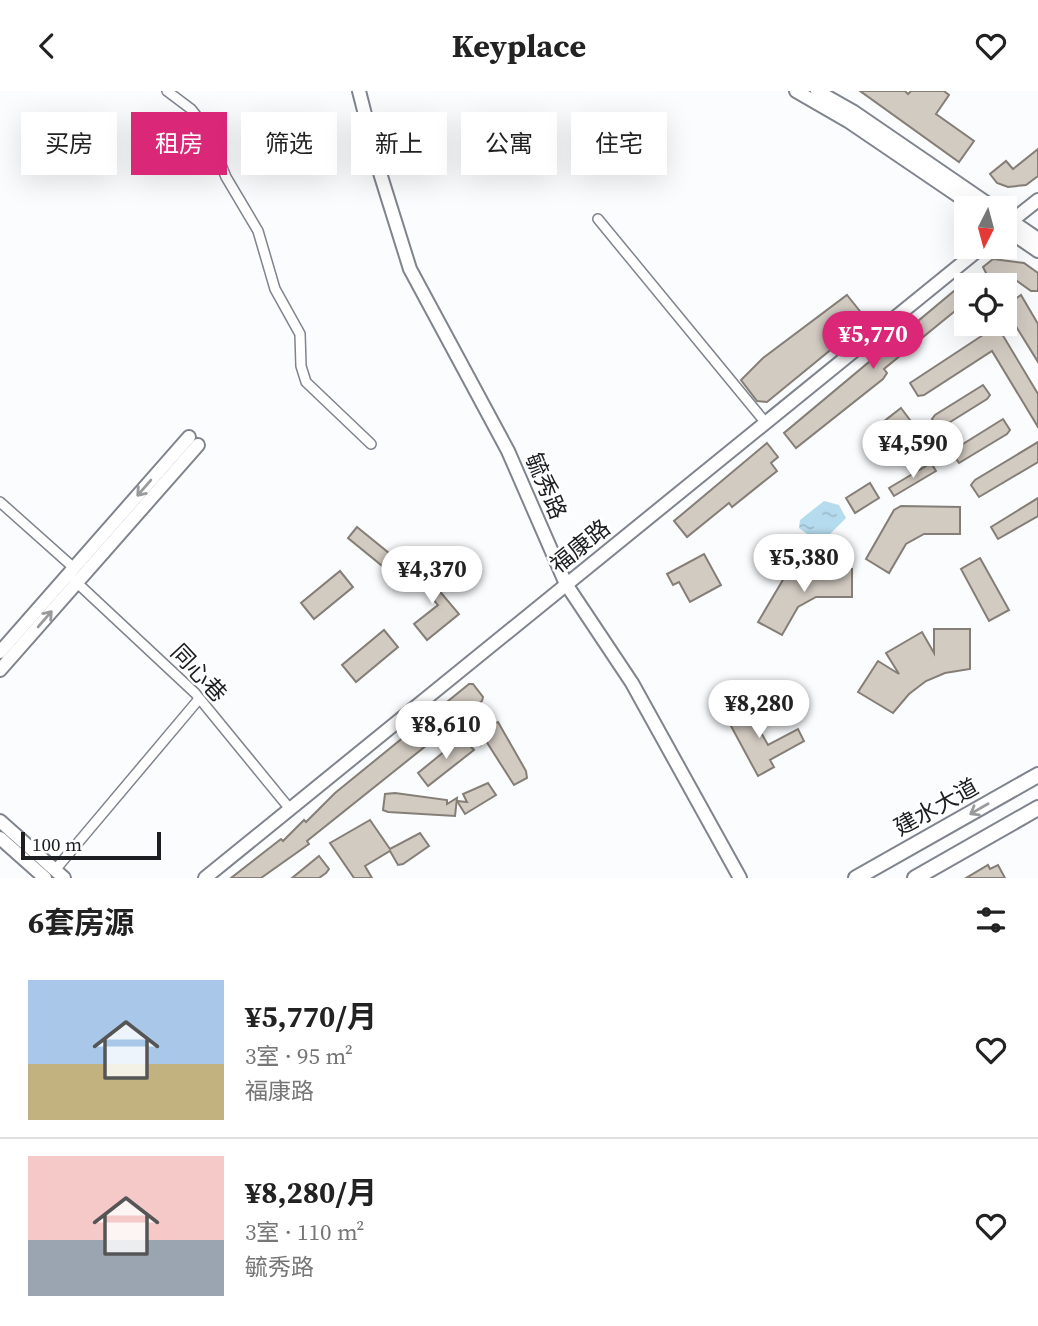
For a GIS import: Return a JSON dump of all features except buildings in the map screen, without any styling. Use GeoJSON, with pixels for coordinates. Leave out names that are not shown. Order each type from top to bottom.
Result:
{"type":"FeatureCollection","features":[{"type":"Feature","properties":{"kind":"main road","name":"建水大道"},"geometry":{"type":"LineString","coordinates":[[856,878],[1038,775]]}},
{"type":"Feature","properties":{"kind":"main road"},"geometry":{"type":"LineString","coordinates":[[915,878],[1038,809]]}},
{"type":"Feature","properties":{"kind":"street"},"geometry":{"type":"LineString","coordinates":[[167,91],[191,109],[206,128],[214,141],[226,177],[258,231],[275,289],[300,334],[300,366],[306,382],[372,444]]}},
{"type":"Feature","properties":{"kind":"street","name":"毓秀路"},"geometry":{"type":"LineString","coordinates":[[359,91],[380,173],[410,269],[508,450],[566,584],[632,683],[740,878]]}},
{"type":"Feature","properties":{"kind":"street"},"geometry":{"type":"LineString","coordinates":[[796,91],[848,121],[958,196]]}},
{"type":"Feature","properties":{"kind":"street"},"geometry":{"type":"LineString","coordinates":[[817,91],[854,112],[976,196]]}},
{"type":"Feature","properties":{"kind":"street"},"geometry":{"type":"LineString","coordinates":[[1017,215],[1038,199]]}},
{"type":"Feature","properties":{"kind":"street"},"geometry":{"type":"LineString","coordinates":[[598,219],[765,422]]}},
{"type":"Feature","properties":{"kind":"street"},"geometry":{"type":"LineString","coordinates":[[1017,228],[1038,239]]}},
{"type":"Feature","properties":{"kind":"street"},"geometry":{"type":"LineString","coordinates":[[1017,233],[1038,251]]}},
{"type":"Feature","properties":{"kind":"street","name":"福康路"},"geometry":{"type":"LineString","coordinates":[[205,878],[967,259]]}},
{"type":"Feature","properties":{"kind":"street"},"geometry":{"type":"LineString","coordinates":[[0,652],[193,441]]}},
{"type":"Feature","properties":{"kind":"street","name":"同心巷"},"geometry":{"type":"LineString","coordinates":[[0,502],[199,699],[290,809]]}},
{"type":"Feature","properties":{"kind":"street"},"geometry":{"type":"LineString","coordinates":[[0,670],[73,575]]}},
{"type":"Feature","properties":{"kind":"street"},"geometry":{"type":"LineString","coordinates":[[55,875],[199,699]]}},
{"type":"Feature","properties":{"kind":"street"},"geometry":{"type":"LineString","coordinates":[[0,821],[55,875]]}},
{"type":"Feature","properties":{"kind":"street"},"geometry":{"type":"LineString","coordinates":[[0,838],[55,875]]}},
{"type":"Feature","properties":{"kind":"water"},"geometry":{"type":"Polygon","coordinates":[[[824,501],[839,505],[846,518],[829,535],[807,534],[799,528],[800,520],[824,501]]]}}]}
